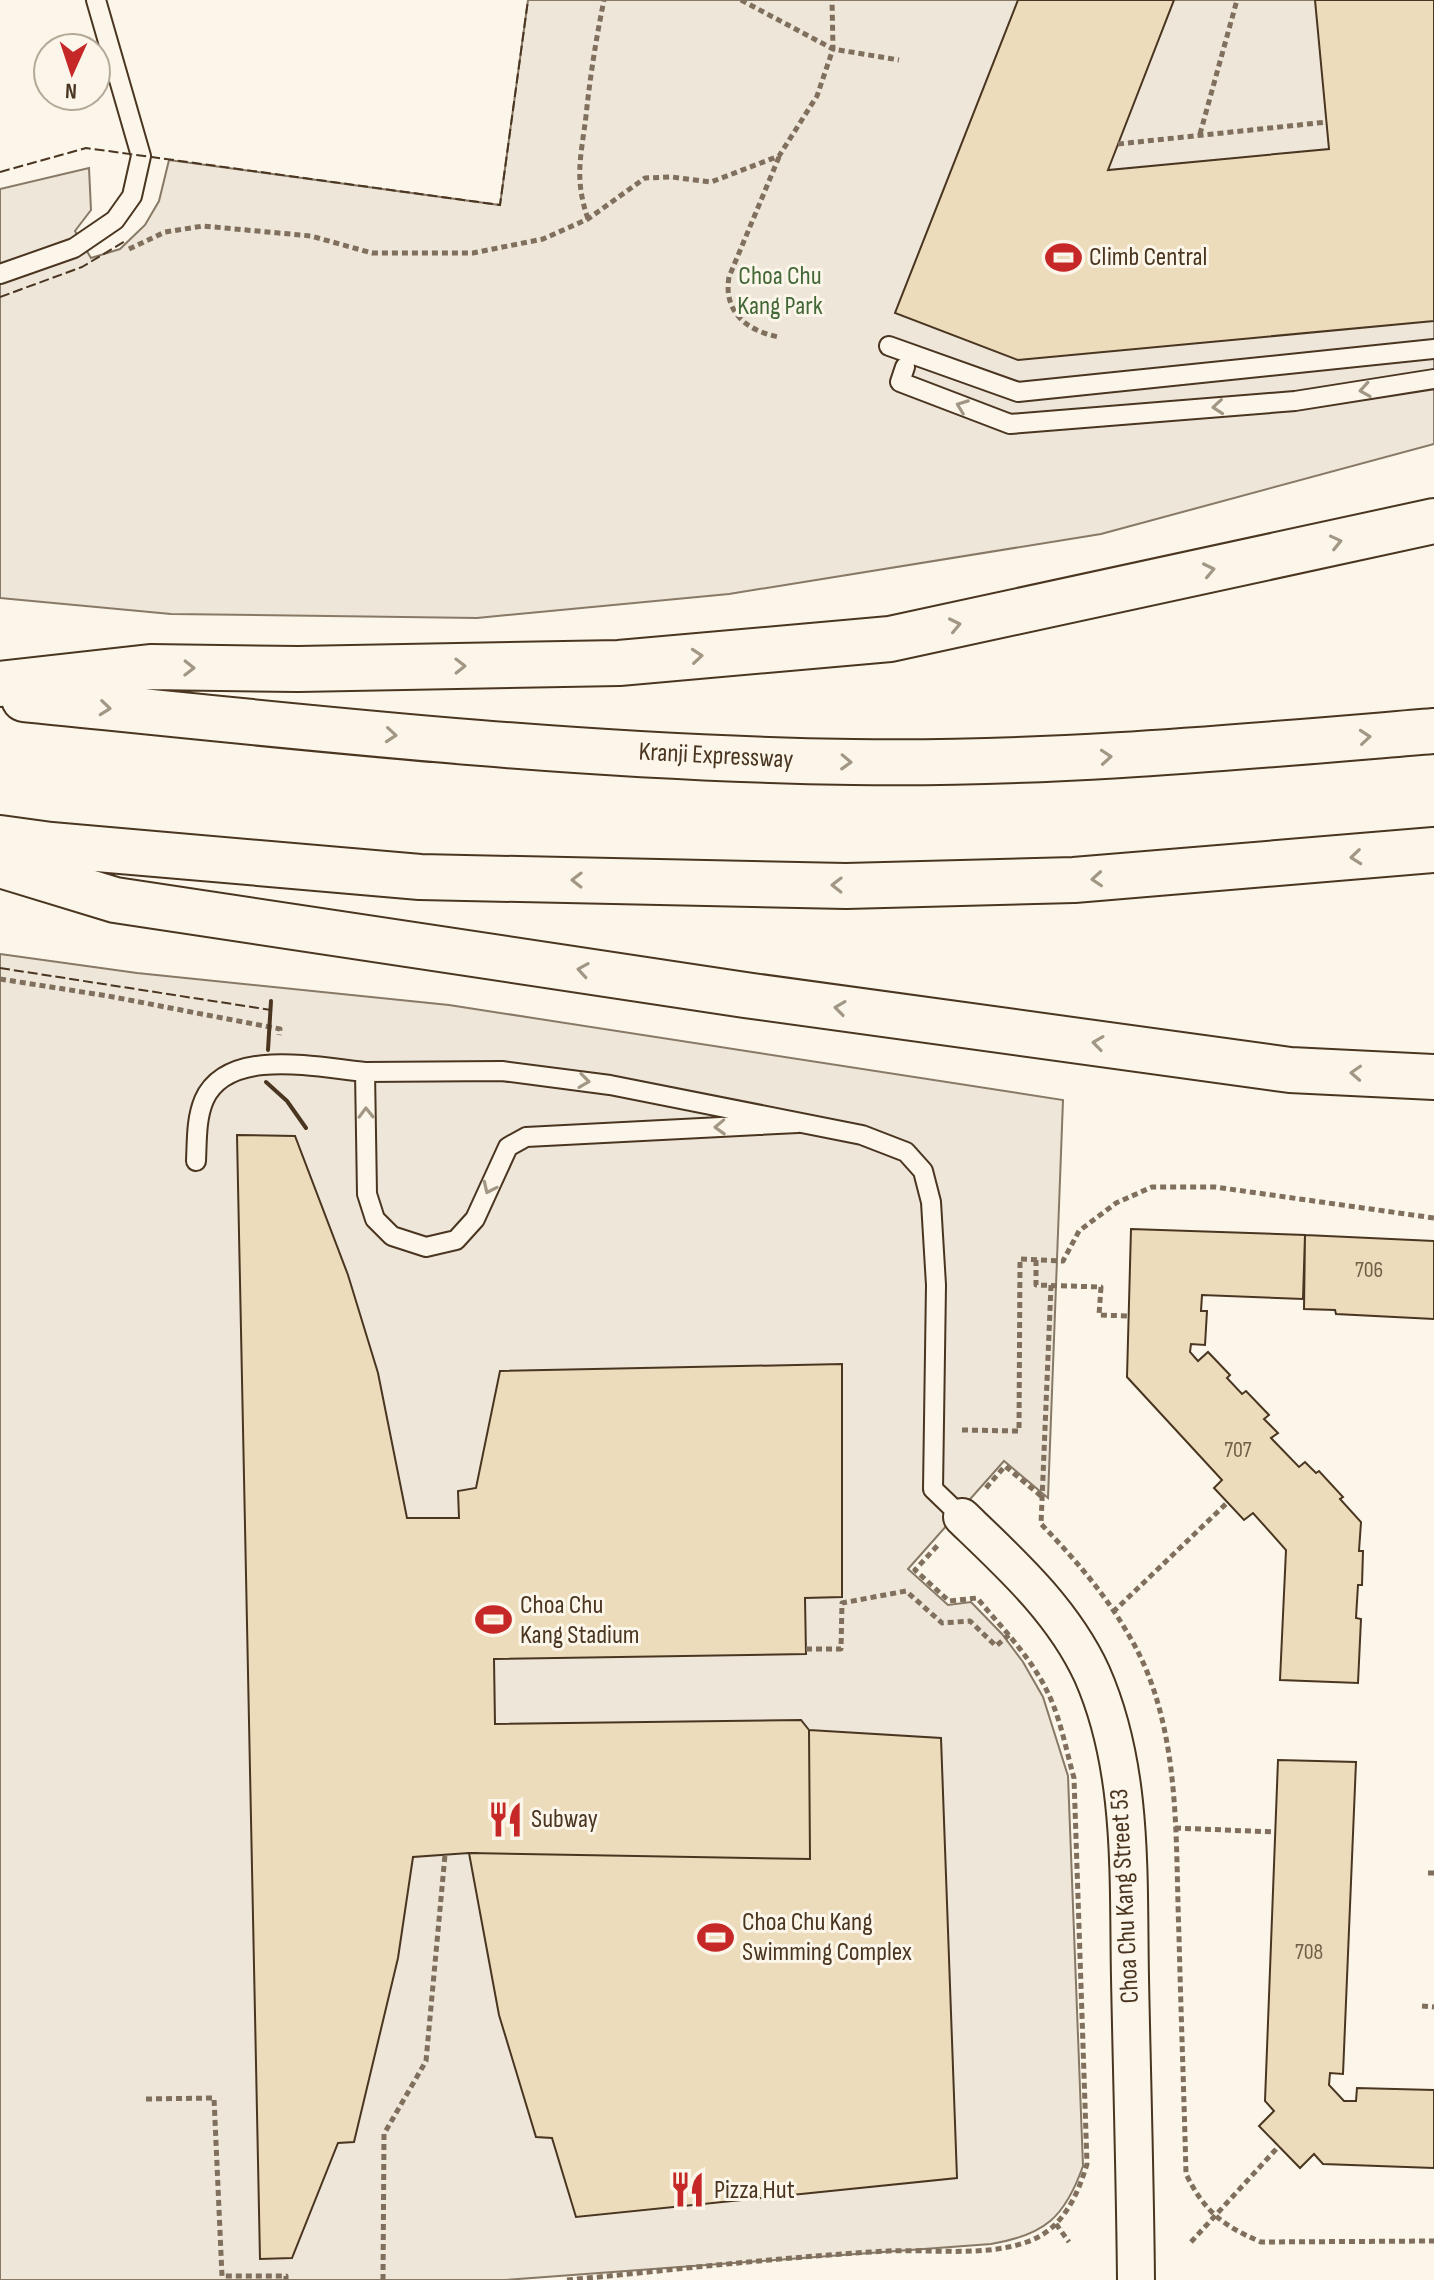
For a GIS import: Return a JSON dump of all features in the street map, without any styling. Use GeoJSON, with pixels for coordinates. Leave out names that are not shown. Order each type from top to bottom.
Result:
{"type":"FeatureCollection","features":[{"type":"Feature","properties":{"kind":"highway"},"geometry":{"type":"LineString","coordinates":[[0,684],[150,667],[298,669],[619,663],[890,639],[1434,521]]}},
{"type":"Feature","properties":{"kind":"highway","name":"Kranji Expressway"},"geometry":{"type":"LineString","coordinates":[[0,697],[534,748],[852,762],[1070,759],[1434,731]]}},
{"type":"Feature","properties":{"kind":"highway"},"geometry":{"type":"LineString","coordinates":[[0,838],[420,877],[846,886],[1074,880],[1434,850]]}},
{"type":"Feature","properties":{"kind":"highway"},"geometry":{"type":"LineString","coordinates":[[0,865],[115,900],[745,995],[1290,1070],[1434,1077]]}},
{"type":"Feature","properties":{"kind":"street","name":"Choa Chu Kang Street 53"},"geometry":{"type":"LineString","coordinates":[[962,1517],[1033,1585],[1066,1630],[1091,1673],[1111,1727],[1129,1851],[1136,2280]]}},
{"type":"Feature","properties":{"kind":"lane"},"geometry":{"type":"LineString","coordinates":[[0,274],[74,248],[115,220],[132,196],[141,156],[96,0]]}},
{"type":"Feature","properties":{"kind":"lane"},"geometry":{"type":"LineString","coordinates":[[889,346],[1018,392],[1434,349]]}},
{"type":"Feature","properties":{"kind":"lane"},"geometry":{"type":"LineString","coordinates":[[905,367],[900,382],[1010,424],[1295,401],[1434,379]]}},
{"type":"Feature","properties":{"kind":"lane"},"geometry":{"type":"LineString","coordinates":[[196,1161],[198,1117],[205,1097],[221,1079],[243,1068],[277,1064],[365,1072],[502,1071],[610,1085],[862,1135],[906,1152],[923,1171],[931,1202],[936,1285],[933,1489],[962,1517]]}},
{"type":"Feature","properties":{"kind":"lane"},"geometry":{"type":"LineString","coordinates":[[365,1072],[367,1194],[375,1219],[392,1236],[426,1247],[456,1240],[475,1219],[508,1147],[526,1137],[798,1123]]}},
{"type":"Feature","properties":{"kind":"path"},"geometry":{"type":"LineString","coordinates":[[588,219],[581,199],[578,167],[593,52],[604,0]]}},
{"type":"Feature","properties":{"kind":"path"},"geometry":{"type":"LineString","coordinates":[[741,0],[833,49],[899,60]]}},
{"type":"Feature","properties":{"kind":"path"},"geometry":{"type":"LineString","coordinates":[[779,337],[760,332],[744,321],[731,306],[727,290],[738,254],[779,156],[817,96],[833,49],[832,0]]}},
{"type":"Feature","properties":{"kind":"path"},"geometry":{"type":"LineString","coordinates":[[1200,135],[1237,0]]}},
{"type":"Feature","properties":{"kind":"path"},"geometry":{"type":"LineString","coordinates":[[1118,144],[1327,122]]}},
{"type":"Feature","properties":{"kind":"path"},"geometry":{"type":"LineString","coordinates":[[120,255],[165,232],[203,226],[311,236],[372,253],[473,253],[543,239],[588,219],[645,178],[672,177],[711,182],[779,156]]}},
{"type":"Feature","properties":{"kind":"path"},"geometry":{"type":"LineString","coordinates":[[0,979],[280,1029],[277,1064]]}},
{"type":"Feature","properties":{"kind":"path"},"geometry":{"type":"LineString","coordinates":[[932,1429],[1019,1431],[1020,1259],[1063,1261],[1079,1231],[1116,1203],[1152,1187],[1215,1187],[1434,1218]]}},
{"type":"Feature","properties":{"kind":"path"},"geometry":{"type":"LineString","coordinates":[[1036,1260],[1036,1285],[1101,1287],[1099,1315],[1128,1316]]}},
{"type":"Feature","properties":{"kind":"path"},"geometry":{"type":"LineString","coordinates":[[1051,1285],[1041,1524],[1067,1551],[1132,1640],[1152,1688],[1169,1758],[1175,1828],[1186,2174],[1198,2198],[1214,2216],[1234,2231],[1261,2242],[1434,2241]]}},
{"type":"Feature","properties":{"kind":"path"},"geometry":{"type":"LineString","coordinates":[[1113,1612],[1228,1502]]}},
{"type":"Feature","properties":{"kind":"path"},"geometry":{"type":"LineString","coordinates":[[567,2280],[887,2251],[997,2249],[1029,2242],[1056,2224],[1079,2192],[1087,2164],[1074,1778],[1048,1694],[1009,1635],[996,1646],[970,1621],[942,1623],[906,1591],[842,1603],[841,1649],[806,1649]]}},
{"type":"Feature","properties":{"kind":"path"},"geometry":{"type":"LineString","coordinates":[[1175,1828],[1275,1832]]}},
{"type":"Feature","properties":{"kind":"path"},"geometry":{"type":"LineString","coordinates":[[383,2280],[384,2134],[426,2061],[445,1855]]}},
{"type":"Feature","properties":{"kind":"path"},"geometry":{"type":"LineString","coordinates":[[1422,2006],[1434,2007]]}},
{"type":"Feature","properties":{"kind":"path"},"geometry":{"type":"LineString","coordinates":[[146,2099],[214,2098],[222,2276],[286,2276],[286,2280]]}},
{"type":"Feature","properties":{"kind":"path"},"geometry":{"type":"LineString","coordinates":[[1191,2242],[1279,2146]]}},
{"type":"Feature","properties":{"kind":"path"},"geometry":{"type":"LineString","coordinates":[[1056,2224],[1069,2242]]}},
{"type":"Feature","properties":{"kind":"green space","name":"Choa Chu Kang Park"},"geometry":{"type":"Polygon","coordinates":[[[528,0],[1434,0],[1434,444],[1101,534],[729,594],[477,618],[171,614],[0,598],[0,189],[89,168],[91,210],[75,231],[91,258],[120,249],[145,225],[159,201],[169,160],[500,205],[528,0]]]}},
{"type":"Feature","properties":{"kind":"green space","name":"Choa Chu Kang Stadium"},"geometry":{"type":"Polygon","coordinates":[[[0,954],[137,973],[449,1005],[1063,1100],[1048,1498],[1004,1461],[908,1569],[948,1605],[971,1602],[1002,1634],[1043,1697],[1068,1776],[1083,2166],[1069,2198],[1050,2221],[1026,2235],[991,2244],[505,2280],[0,2280],[0,954]]]}},
{"type":"Feature","properties":{"kind":"building"},"geometry":{"type":"Polygon","coordinates":[[[1018,0],[1174,0],[1108,170],[1329,149],[1315,0],[1434,0],[1434,321],[1018,360],[895,313],[1018,0]]]}},
{"type":"Feature","properties":{"kind":"building"},"geometry":{"type":"Polygon","coordinates":[[[237,1135],[295,1136],[348,1275],[378,1373],[407,1518],[459,1518],[458,1491],[476,1488],[500,1371],[842,1364],[842,1597],[805,1598],[806,1654],[494,1659],[495,1724],[801,1720],[809,1730],[810,1859],[469,1853],[413,1857],[398,1958],[354,2142],[338,2143],[292,2258],[260,2259],[237,1135]]]}},
{"type":"Feature","properties":{"kind":"building"},"geometry":{"type":"Polygon","coordinates":[[[1131,1229],[1305,1235],[1303,1299],[1202,1295],[1201,1311],[1207,1311],[1205,1345],[1191,1344],[1190,1352],[1198,1361],[1208,1352],[1230,1375],[1227,1378],[1242,1394],[1246,1391],[1269,1415],[1264,1419],[1278,1433],[1271,1438],[1299,1467],[1305,1462],[1316,1473],[1319,1471],[1361,1522],[1359,1551],[1363,1551],[1362,1585],[1358,1585],[1356,1618],[1361,1619],[1358,1683],[1280,1680],[1286,1550],[1253,1513],[1244,1520],[1214,1488],[1222,1480],[1127,1377],[1131,1229]]]}},
{"type":"Feature","properties":{"kind":"building"},"geometry":{"type":"Polygon","coordinates":[[[1305,1235],[1434,1241],[1434,1319],[1336,1314],[1335,1310],[1304,1309],[1305,1235]]]}},
{"type":"Feature","properties":{"kind":"building","name":"Choa Chu Kang Swimming Complex"},"geometry":{"type":"Polygon","coordinates":[[[809,1730],[941,1738],[957,2178],[576,2217],[552,2138],[536,2137],[499,2015],[469,1853],[810,1859],[809,1730]]]}},
{"type":"Feature","properties":{"kind":"building"},"geometry":{"type":"Polygon","coordinates":[[[1278,1760],[1356,1762],[1343,2074],[1330,2073],[1329,2085],[1344,2101],[1356,2101],[1357,2088],[1434,2090],[1434,2168],[1323,2164],[1314,2154],[1300,2168],[1259,2126],[1274,2111],[1265,2101],[1278,1760]]]}},
{"type":"Feature","properties":{"kind":"fence"},"geometry":{"type":"LineString","coordinates":[[0,172],[86,148],[500,205],[528,0]]}},
{"type":"Feature","properties":{"kind":"fence"},"geometry":{"type":"LineString","coordinates":[[0,297],[82,267],[127,240]]}},
{"type":"Feature","properties":{"kind":"fence"},"geometry":{"type":"LineString","coordinates":[[0,968],[271,1010]]}},
{"type":"Feature","properties":{"kind":"wall"},"geometry":{"type":"LineString","coordinates":[[268,1050],[271,1001]]}},
{"type":"Feature","properties":{"kind":"wall"},"geometry":{"type":"LineString","coordinates":[[266,1082],[287,1101],[306,1128]]}},
{"type":"Feature","properties":{"kind":"place","name":"Climb Central"},"geometry":{"type":"Point","coordinates":[1063,257]}},
{"type":"Feature","properties":{"kind":"place","name":"Choa Chu Kang Stadium"},"geometry":{"type":"Point","coordinates":[494,1620]}},
{"type":"Feature","properties":{"kind":"place","name":"Subway"},"geometry":{"type":"Point","coordinates":[505,1819]}},
{"type":"Feature","properties":{"kind":"place","name":"Choa Chu Kang Swimming Complex"},"geometry":{"type":"Point","coordinates":[716,1937]}},
{"type":"Feature","properties":{"kind":"place","name":"Pizza Hut"},"geometry":{"type":"Point","coordinates":[688,2190]}}]}
